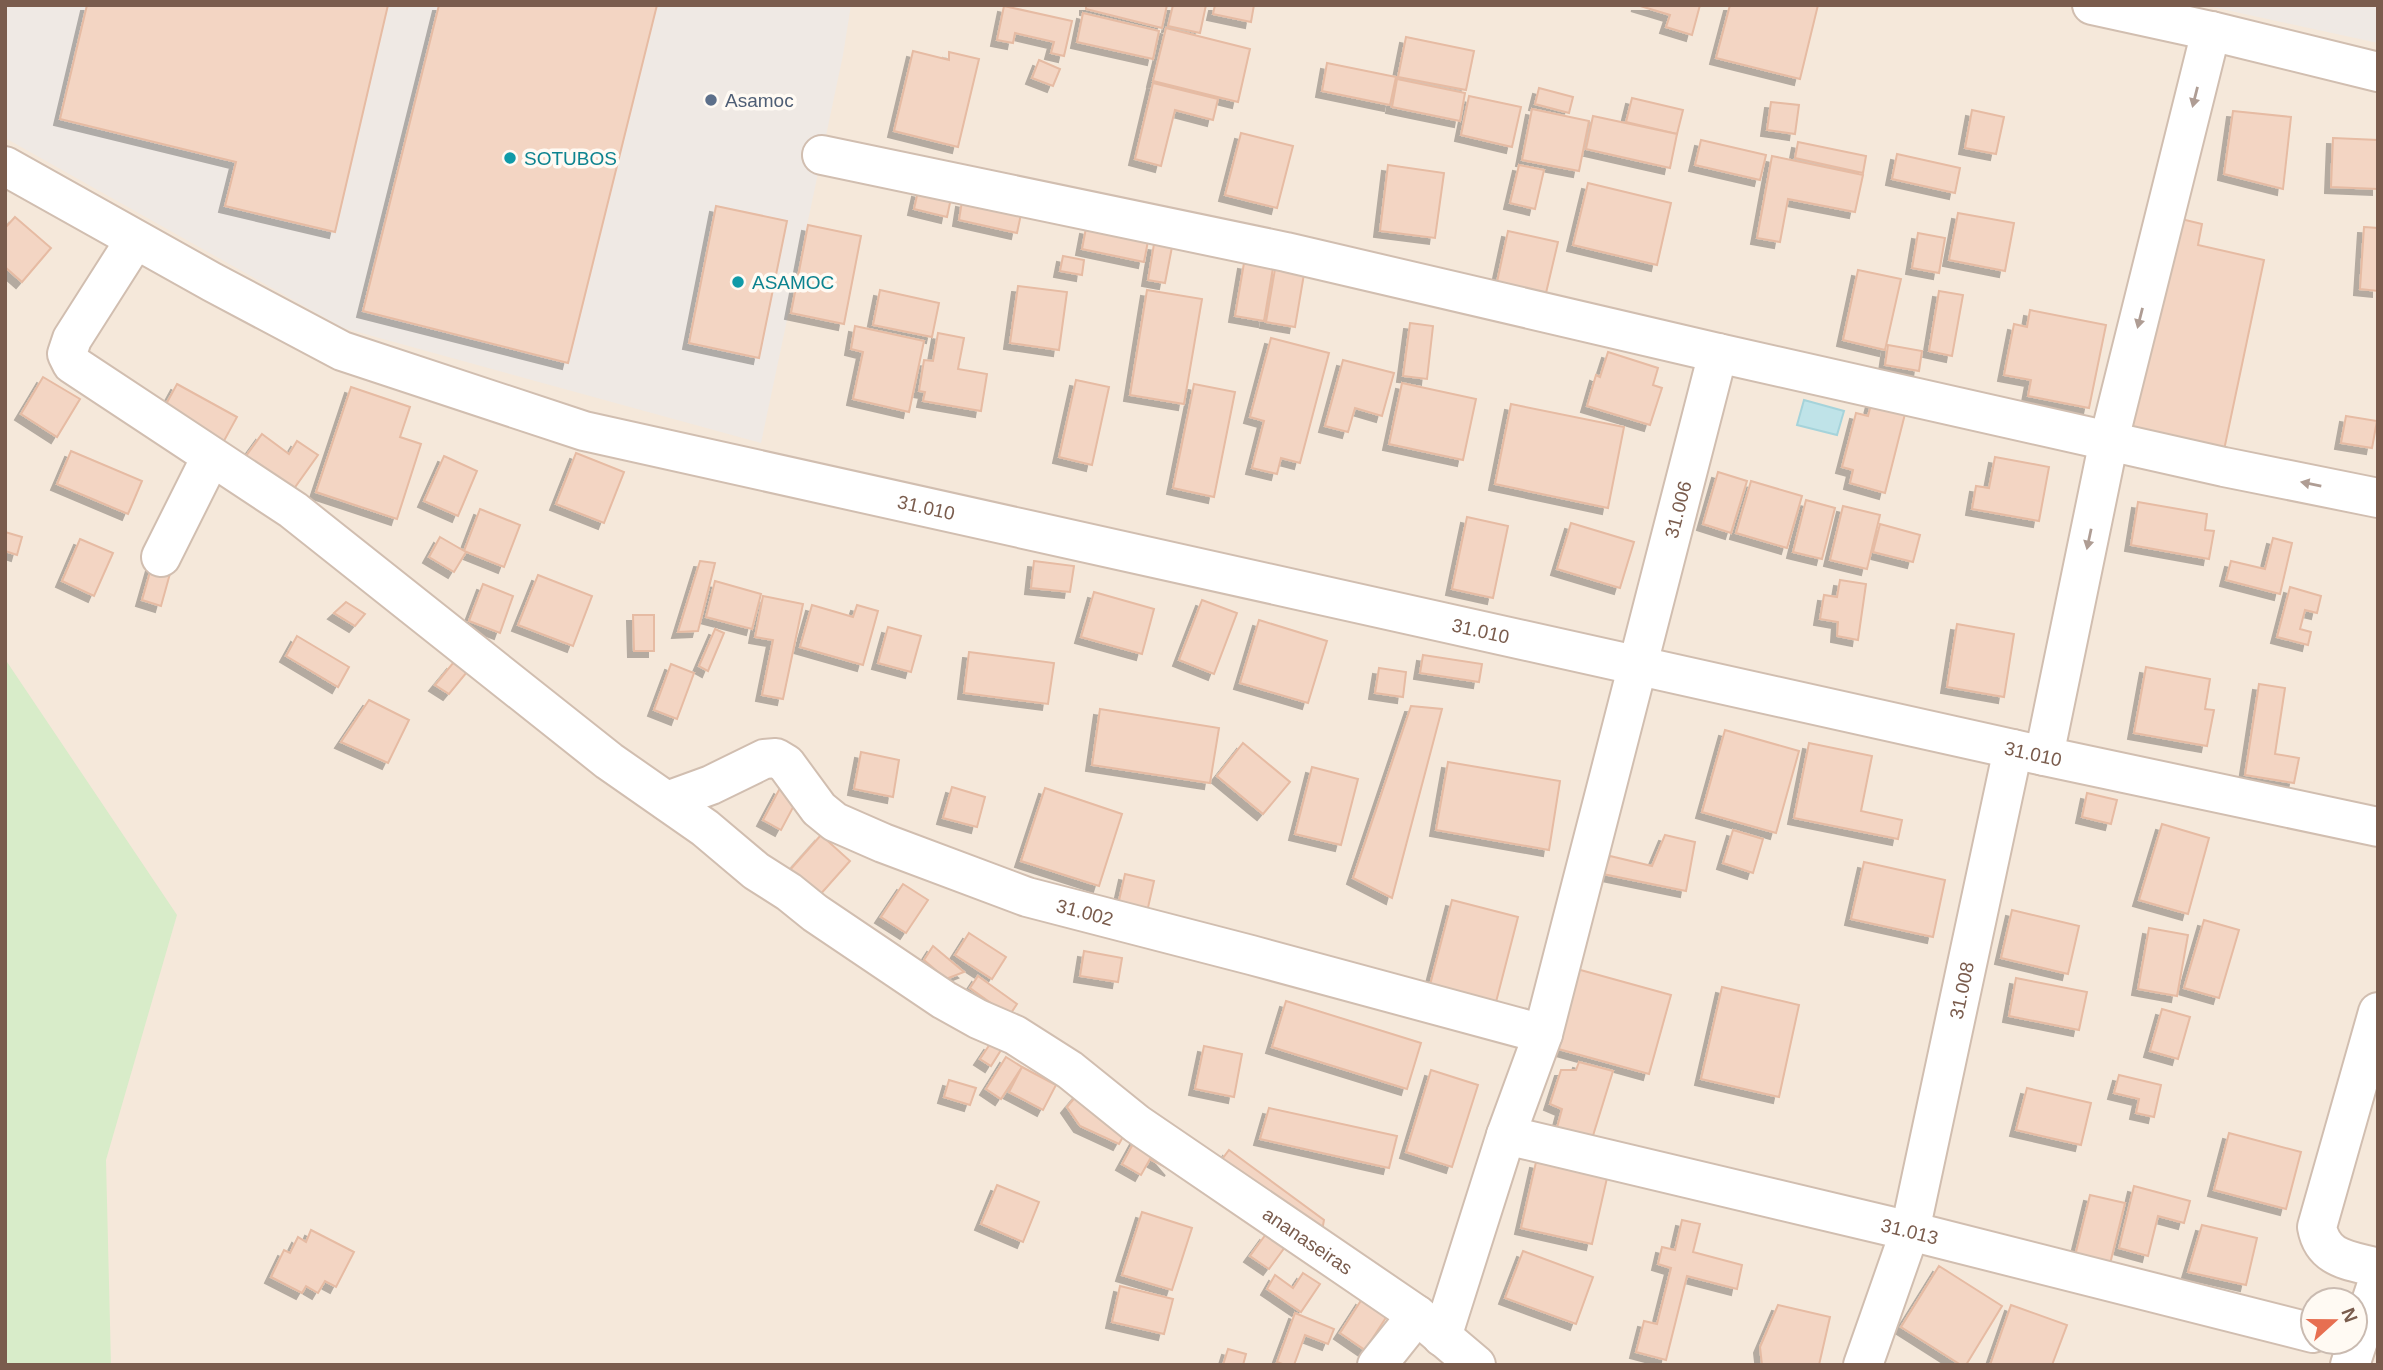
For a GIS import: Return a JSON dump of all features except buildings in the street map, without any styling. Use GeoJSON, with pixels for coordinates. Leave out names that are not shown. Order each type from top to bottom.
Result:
{"type":"FeatureCollection","features":[{"type":"Feature","properties":{"kind":"street"},"geometry":{"type":"LineString","coordinates":[[2092,5],[2211,30],[2378,72]]}},
{"type":"Feature","properties":{"kind":"street","name":"31.008"},"geometry":{"type":"LineString","coordinates":[[1863,1365],[1910,1231],[2211,30]]}},
{"type":"Feature","properties":{"kind":"street"},"geometry":{"type":"LineString","coordinates":[[822,155],[1286,251],[1718,353],[2224,467],[2378,498]]}},
{"type":"Feature","properties":{"kind":"street","name":"31.010"},"geometry":{"type":"LineString","coordinates":[[5,166],[135,240],[342,351],[584,431],[2029,753],[2378,827]]}},
{"type":"Feature","properties":{"kind":"street","name":"ananaseiras"},"geometry":{"type":"LineString","coordinates":[[135,240],[72,339],[67,354],[72,364],[293,510],[610,761],[705,828],[756,871],[944,1000],[1015,1035],[1070,1070],[1137,1124],[1430,1326],[1476,1365]]}},
{"type":"Feature","properties":{"kind":"street","name":"31.006"},"geometry":{"type":"LineString","coordinates":[[1430,1326],[1544,1034],[1718,353]]}},
{"type":"Feature","properties":{"kind":"street"},"geometry":{"type":"LineString","coordinates":[[161,557],[211,457]]}},
{"type":"Feature","properties":{"kind":"street","name":"31.002"},"geometry":{"type":"LineString","coordinates":[[667,801],[711,785],[764,759],[776,758],[786,764],[819,809],[835,822],[883,844],[1027,897],[1544,1034]]}},
{"type":"Feature","properties":{"kind":"street"},"geometry":{"type":"LineString","coordinates":[[2378,1013],[2318,1227],[2320,1242],[2332,1254],[2378,1268]]}},
{"type":"Feature","properties":{"kind":"street","name":"31.013"},"geometry":{"type":"LineString","coordinates":[[1506,1135],[1910,1231],[2299,1329]]}},
{"type":"Feature","properties":{"kind":"street"},"geometry":{"type":"LineString","coordinates":[[2369,1303],[2378,1280]]}},
{"type":"Feature","properties":{"kind":"street"},"geometry":{"type":"LineString","coordinates":[[1377,1365],[1430,1326]]}},
{"type":"Feature","properties":{"kind":"shaded area"},"geometry":{"type":"Polygon","coordinates":[[[5,5],[2378,5],[2378,1365],[5,1365],[5,5]]]}},
{"type":"Feature","properties":{"kind":"shaded area"},"geometry":{"type":"Polygon","coordinates":[[[5,5],[851,5],[843,55],[761,443],[343,328],[5,138],[5,5]]]}},
{"type":"Feature","properties":{"kind":"shaded area"},"geometry":{"type":"Polygon","coordinates":[[[2203,5],[2378,5],[2378,43],[2203,5]]]}},
{"type":"Feature","properties":{"kind":"green space"},"geometry":{"type":"Polygon","coordinates":[[[5,659],[177,915],[106,1160],[111,1365],[5,1365],[5,659]]]}},
{"type":"Feature","properties":{"kind":"water"},"geometry":{"type":"Polygon","coordinates":[[[1804,400],[1844,411],[1837,435],[1797,425],[1804,400]]]}},
{"type":"Feature","properties":{"kind":"place","name":"Asamoc"},"geometry":{"type":"Point","coordinates":[711,100]}},
{"type":"Feature","properties":{"kind":"place","name":"SOTUBOS"},"geometry":{"type":"Point","coordinates":[510,158]}},
{"type":"Feature","properties":{"kind":"place","name":"ASAMOC"},"geometry":{"type":"Point","coordinates":[738,282]}}]}
